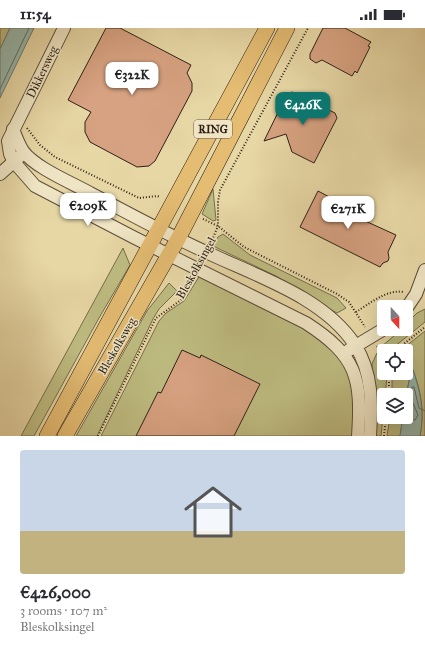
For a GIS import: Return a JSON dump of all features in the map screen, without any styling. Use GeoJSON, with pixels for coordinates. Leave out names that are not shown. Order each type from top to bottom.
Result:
{"type":"FeatureCollection","features":[{"type":"Feature","properties":{"kind":"main road","name":"RING"},"geometry":{"type":"LineString","coordinates":[[47,436],[151,246],[267,28]]}},
{"type":"Feature","properties":{"kind":"main road","name":"RING"},"geometry":{"type":"LineString","coordinates":[[169,255],[287,28]]}},
{"type":"Feature","properties":{"kind":"main road","name":"Bleskolksweg"},"geometry":{"type":"LineString","coordinates":[[65,436],[169,255]]}},
{"type":"Feature","properties":{"kind":"street","name":"Dikkersweg"},"geometry":{"type":"LineString","coordinates":[[64,28],[13,129],[8,146],[14,162],[36,186],[198,270],[306,323],[327,336],[343,353],[355,374],[360,404],[358,436]]}},
{"type":"Feature","properties":{"kind":"street"},"geometry":{"type":"LineString","coordinates":[[13,129],[24,152],[44,168],[159,230],[294,294],[321,309],[341,325],[356,346],[365,364],[370,383],[370,436]]}},
{"type":"Feature","properties":{"kind":"street"},"geometry":{"type":"LineString","coordinates":[[0,174],[24,152]]}},
{"type":"Feature","properties":{"kind":"street"},"geometry":{"type":"LineString","coordinates":[[420,296],[425,270]]}},
{"type":"Feature","properties":{"kind":"street"},"geometry":{"type":"LineString","coordinates":[[343,353],[377,334]]}},
{"type":"Feature","properties":{"kind":"path","name":"Bleskolksingel"},"geometry":{"type":"LineString","coordinates":[[206,253],[218,226],[218,202],[220,190],[308,28]]}},
{"type":"Feature","properties":{"kind":"path"},"geometry":{"type":"LineString","coordinates":[[20,116],[32,135],[55,157],[139,198],[157,196],[173,204]]}},
{"type":"Feature","properties":{"kind":"path"},"geometry":{"type":"LineString","coordinates":[[191,213],[218,226],[244,247],[338,294],[349,302],[377,345]]}},
{"type":"Feature","properties":{"kind":"path","name":"Bleskolksingel"},"geometry":{"type":"LineString","coordinates":[[98,436],[156,318],[181,300],[198,270]]}},
{"type":"Feature","properties":{"kind":"path"},"geometry":{"type":"LineString","coordinates":[[356,312],[384,295],[399,291],[420,296]]}},
{"type":"Feature","properties":{"kind":"path"},"geometry":{"type":"LineString","coordinates":[[404,344],[425,327]]}},
{"type":"Feature","properties":{"kind":"path"},"geometry":{"type":"LineString","coordinates":[[384,436],[385,424]]}},
{"type":"Feature","properties":{"kind":"shaded area"},"geometry":{"type":"Polygon","coordinates":[[[0,28],[10,28],[0,49],[0,28]]]}},
{"type":"Feature","properties":{"kind":"shaded area"},"geometry":{"type":"Polygon","coordinates":[[[213,189],[216,220],[213,221],[202,214],[213,189]]]}},
{"type":"Feature","properties":{"kind":"shaded area"},"geometry":{"type":"Polygon","coordinates":[[[223,234],[250,255],[337,298],[346,308],[337,313],[276,276],[213,246],[218,237],[223,234]]]}},
{"type":"Feature","properties":{"kind":"shaded area"},"geometry":{"type":"Polygon","coordinates":[[[123,248],[130,265],[34,436],[21,436],[123,248]]]}},
{"type":"Feature","properties":{"kind":"shaded area"},"geometry":{"type":"Polygon","coordinates":[[[200,275],[319,335],[343,362],[353,383],[354,436],[101,436],[159,321],[166,313],[184,301],[200,275]]]}},
{"type":"Feature","properties":{"kind":"shaded area"},"geometry":{"type":"Polygon","coordinates":[[[169,283],[177,291],[159,309],[153,319],[97,436],[76,436],[147,311],[169,283]]]}},
{"type":"Feature","properties":{"kind":"shaded area"},"geometry":{"type":"Polygon","coordinates":[[[425,309],[425,322],[413,332],[413,317],[425,309]]]}},
{"type":"Feature","properties":{"kind":"shaded area"},"geometry":{"type":"Polygon","coordinates":[[[425,331],[425,436],[420,436],[422,418],[421,401],[418,384],[413,370],[413,344],[409,344],[425,331]]]}},
{"type":"Feature","properties":{"kind":"shaded area"},"geometry":{"type":"Polygon","coordinates":[[[394,336],[408,336],[398,344],[384,344],[394,336]]]}},
{"type":"Feature","properties":{"kind":"shaded area"},"geometry":{"type":"Polygon","coordinates":[[[377,353],[377,380],[387,380],[386,388],[377,388],[377,424],[382,424],[381,436],[373,436],[372,364],[377,353]]]}},
{"type":"Feature","properties":{"kind":"shaded area"},"geometry":{"type":"Polygon","coordinates":[[[392,380],[409,380],[408,388],[392,388],[392,380]]]}},
{"type":"Feature","properties":{"kind":"shaded area"},"geometry":{"type":"Polygon","coordinates":[[[389,424],[402,424],[400,436],[387,436],[389,424]]]}},
{"type":"Feature","properties":{"kind":"water"},"geometry":{"type":"Polygon","coordinates":[[[10,28],[34,28],[0,98],[0,49],[10,28]]]}},
{"type":"Feature","properties":{"kind":"water"},"geometry":{"type":"Polygon","coordinates":[[[413,370],[422,409],[420,436],[400,436],[402,424],[413,424],[413,388],[408,388],[409,380],[413,380],[413,370]]]}},
{"type":"Feature","properties":{"kind":"building"},"geometry":{"type":"Polygon","coordinates":[[[106,28],[120,28],[191,65],[187,73],[192,83],[192,91],[155,161],[149,166],[137,167],[90,142],[85,132],[85,122],[91,112],[68,100],[106,28]]]}},
{"type":"Feature","properties":{"kind":"building"},"geometry":{"type":"Polygon","coordinates":[[[323,28],[345,28],[371,42],[357,73],[355,71],[352,76],[322,60],[316,63],[310,59],[310,54],[323,28]]]}},
{"type":"Feature","properties":{"kind":"building"},"geometry":{"type":"Polygon","coordinates":[[[292,92],[335,113],[337,118],[314,163],[292,152],[286,134],[264,141],[287,94],[292,92]]]}},
{"type":"Feature","properties":{"kind":"building"},"geometry":{"type":"Polygon","coordinates":[[[318,191],[365,216],[363,220],[396,235],[388,252],[388,261],[383,263],[380,267],[300,227],[318,191]]]}},
{"type":"Feature","properties":{"kind":"building"},"geometry":{"type":"Polygon","coordinates":[[[182,350],[200,358],[201,355],[260,384],[234,436],[136,436],[158,392],[161,393],[182,350]]]}}]}
